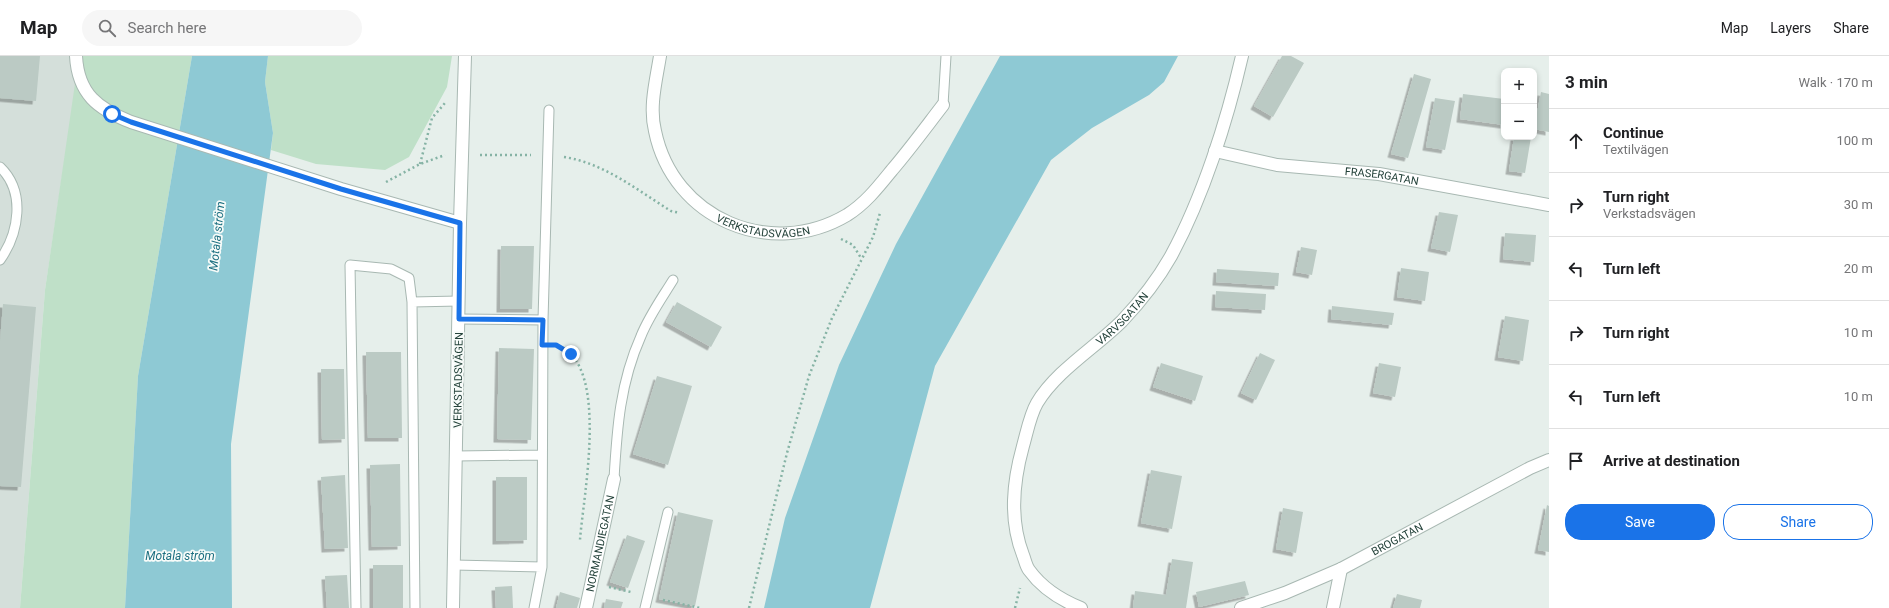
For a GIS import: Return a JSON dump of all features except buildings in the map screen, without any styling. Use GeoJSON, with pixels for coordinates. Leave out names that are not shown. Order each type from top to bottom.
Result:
{"type":"FeatureCollection","features":[{"type":"Feature","properties":{"kind":"street"},"geometry":{"type":"LineString","coordinates":[[76,56],[77,70],[82,85],[99,106],[112,114],[131,122],[341,189],[460,223]]}},
{"type":"Feature","properties":{"kind":"street","name":"VERKSTADSVÄGEN"},"geometry":{"type":"LineString","coordinates":[[453,608],[460,223],[465,56]]}},
{"type":"Feature","properties":{"kind":"street","name":"VERKSTADSVÄGEN"},"geometry":{"type":"LineString","coordinates":[[660,56],[652,116],[658,145],[675,179],[684,191],[704,209],[730,223],[761,232],[789,234],[819,228],[843,217],[860,206],[879,186],[943,105]]}},
{"type":"Feature","properties":{"kind":"street","name":"VARVSGATAN"},"geometry":{"type":"LineString","coordinates":[[1081,608],[1055,595],[1041,584],[1028,569],[1018,541],[1013,517],[1014,487],[1020,456],[1037,403],[1049,387],[1086,351],[1121,321],[1148,291],[1173,251],[1188,220],[1215,151],[1242,56]]}},
{"type":"Feature","properties":{"kind":"street","name":"FRASERGATAN"},"geometry":{"type":"LineString","coordinates":[[1215,151],[1277,164],[1379,174],[1549,205]]}},
{"type":"Feature","properties":{"kind":"street","name":"BROGATAN"},"geometry":{"type":"LineString","coordinates":[[1241,608],[1285,593],[1341,569],[1509,479],[1549,460]]}},
{"type":"Feature","properties":{"kind":"street","name":"NORMANDIEGATAN"},"geometry":{"type":"LineString","coordinates":[[586,608],[614,479]]}},
{"type":"Feature","properties":{"kind":"street"},"geometry":{"type":"LineString","coordinates":[[1333,608],[1341,569]]}},
{"type":"Feature","properties":{"kind":"lane"},"geometry":{"type":"LineString","coordinates":[[943,105],[946,56]]}},
{"type":"Feature","properties":{"kind":"lane"},"geometry":{"type":"LineString","coordinates":[[534,608],[542,567],[542,345],[549,110]]}},
{"type":"Feature","properties":{"kind":"lane"},"geometry":{"type":"LineString","coordinates":[[0,167],[6,172],[16,193],[17,222],[9,248],[0,260]]}},
{"type":"Feature","properties":{"kind":"lane"},"geometry":{"type":"LineString","coordinates":[[356,608],[350,265],[391,269],[409,278],[412,302],[415,608]]}},
{"type":"Feature","properties":{"kind":"lane"},"geometry":{"type":"LineString","coordinates":[[614,479],[620,403],[628,368],[641,334],[673,280]]}},
{"type":"Feature","properties":{"kind":"lane"},"geometry":{"type":"LineString","coordinates":[[412,302],[459,301]]}},
{"type":"Feature","properties":{"kind":"lane"},"geometry":{"type":"LineString","coordinates":[[459,319],[543,320]]}},
{"type":"Feature","properties":{"kind":"lane"},"geometry":{"type":"LineString","coordinates":[[456,456],[542,455]]}},
{"type":"Feature","properties":{"kind":"lane"},"geometry":{"type":"LineString","coordinates":[[645,608],[668,512]]}},
{"type":"Feature","properties":{"kind":"lane"},"geometry":{"type":"LineString","coordinates":[[454,565],[542,567]]}},
{"type":"Feature","properties":{"kind":"path"},"geometry":{"type":"LineString","coordinates":[[420,164],[432,118],[465,80]]}},
{"type":"Feature","properties":{"kind":"path"},"geometry":{"type":"LineString","coordinates":[[547,156],[583,160],[605,170],[671,212],[691,214],[704,209]]}},
{"type":"Feature","properties":{"kind":"path"},"geometry":{"type":"LineString","coordinates":[[749,608],[786,460],[809,376],[832,318],[861,258],[873,237],[879,220],[879,186]]}},
{"type":"Feature","properties":{"kind":"path"},"geometry":{"type":"LineString","coordinates":[[819,228],[853,245],[861,258]]}},
{"type":"Feature","properties":{"kind":"path"},"geometry":{"type":"LineString","coordinates":[[542,345],[556,345],[571,354],[582,374],[586,386],[589,402],[590,435],[580,541],[585,555],[595,566]]}},
{"type":"Feature","properties":{"kind":"shaded area"},"geometry":{"type":"Polygon","coordinates":[[[0,56],[80,56],[45,290],[20,608],[0,608],[0,56]]]}},
{"type":"Feature","properties":{"kind":"green space"},"geometry":{"type":"Polygon","coordinates":[[[79,56],[192,56],[138,376],[125,608],[20,608],[45,290],[79,56]]]}},
{"type":"Feature","properties":{"kind":"green space"},"geometry":{"type":"Polygon","coordinates":[[[268,56],[452,56],[447,87],[409,157],[385,170],[316,164],[271,150],[273,133],[265,82],[268,56]]]}},
{"type":"Feature","properties":{"kind":"water","name":"Motala ström"},"geometry":{"type":"Polygon","coordinates":[[[192,56],[268,56],[265,82],[273,133],[231,444],[232,608],[125,608],[138,376],[192,56]]]}},
{"type":"Feature","properties":{"kind":"water"},"geometry":{"type":"Polygon","coordinates":[[[1000,56],[1178,56],[1164,82],[1149,95],[1092,128],[1051,160],[935,366],[870,608],[764,608],[785,518],[839,365],[896,244],[1000,56]]]}},
{"type":"Feature","properties":{"kind":"route"},"geometry":{"type":"LineString","coordinates":[[112,114],[131,122],[341,189],[460,223],[459,319],[543,320],[542,345],[556,345],[571,354]]}}]}
